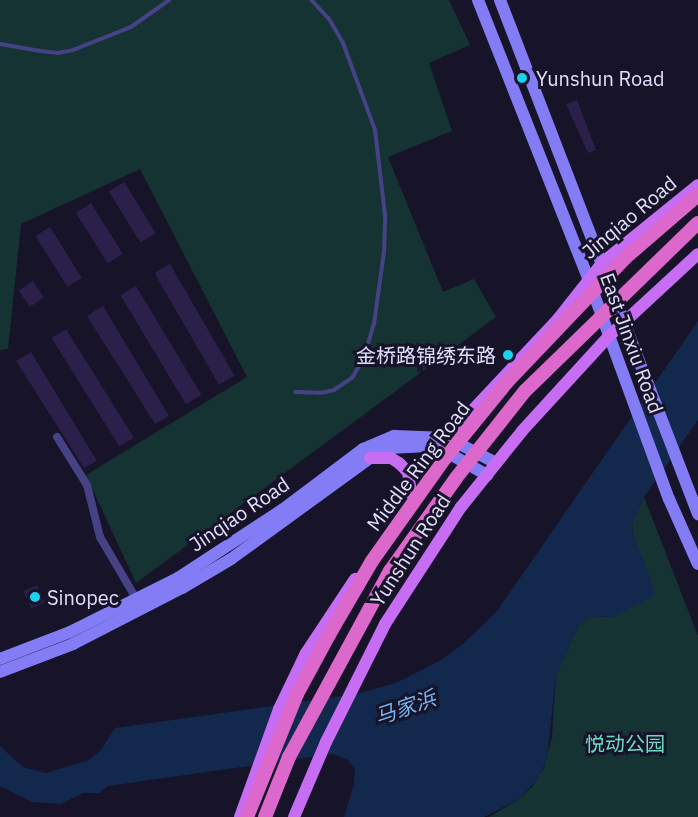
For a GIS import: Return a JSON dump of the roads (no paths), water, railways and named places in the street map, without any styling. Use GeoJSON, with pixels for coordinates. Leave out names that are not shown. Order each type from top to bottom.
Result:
{"type":"FeatureCollection","features":[{"type":"Feature","properties":{"kind":"highway","name":"Middle Ring Road"},"geometry":{"type":"LineString","coordinates":[[243,816],[297,694],[330,633],[372,561],[445,458],[507,382],[617,266],[665,221],[698,195]]}},
{"type":"Feature","properties":{"kind":"highway","name":"Middle Ring Road"},"geometry":{"type":"LineString","coordinates":[[265,817],[289,757],[384,581],[456,478],[525,391],[639,277],[698,223]]}},
{"type":"Feature","properties":{"kind":"main road","name":"East Jinxiu Road"},"geometry":{"type":"LineString","coordinates":[[478,0],[588,278],[669,499],[698,564]]}},
{"type":"Feature","properties":{"kind":"main road","name":"East Jinxiu Road"},"geometry":{"type":"LineString","coordinates":[[500,0],[603,262],[641,369],[698,514]]}},
{"type":"Feature","properties":{"kind":"main road","name":"Jinqiao Road"},"geometry":{"type":"LineString","coordinates":[[516,361],[558,319],[588,278],[603,262],[698,185]]}},
{"type":"Feature","properties":{"kind":"main road"},"geometry":{"type":"LineString","coordinates":[[608,336],[698,254]]}},
{"type":"Feature","properties":{"kind":"main road","name":"Yunshun Road"},"geometry":{"type":"LineString","coordinates":[[295,815],[326,742],[385,624],[423,563],[496,463],[608,336]]}},
{"type":"Feature","properties":{"kind":"main road","name":"Yunshun Road"},"geometry":{"type":"LineString","coordinates":[[243,816],[279,709],[306,653],[411,495],[467,416],[516,361]]}},
{"type":"Feature","properties":{"kind":"main road","name":"Jinqiao Road"},"geometry":{"type":"LineString","coordinates":[[0,659],[70,633],[137,600],[225,549],[363,449],[394,436],[438,435],[451,439],[496,463]]}},
{"type":"Feature","properties":{"kind":"main road","name":"Jinqiao Road"},"geometry":{"type":"LineString","coordinates":[[0,672],[73,644],[182,588],[231,559],[370,458],[389,448],[409,446],[443,450],[487,475]]}},
{"type":"Feature","properties":{"kind":"main road"},"geometry":{"type":"LineString","coordinates":[[370,458],[391,458],[399,463],[408,472],[411,495]]}},
{"type":"Feature","properties":{"kind":"street"},"geometry":{"type":"LineString","coordinates":[[57,437],[87,485],[100,537],[137,600]]}},
{"type":"Feature","properties":{"kind":"lane"},"geometry":{"type":"LineString","coordinates":[[0,44],[58,53],[73,50],[130,27],[169,0]]}},
{"type":"Feature","properties":{"kind":"lane"},"geometry":{"type":"LineString","coordinates":[[295,392],[320,393],[334,390],[352,378],[364,358],[374,324],[384,252],[385,215],[375,130],[343,43],[329,19],[312,0]]}},
{"type":"Feature","properties":{"kind":"water","name":"马家浜"},"geometry":{"type":"Polygon","coordinates":[[[698,321],[698,420],[644,497],[632,522],[633,534],[654,590],[653,597],[613,617],[591,616],[580,623],[556,675],[547,759],[539,777],[521,798],[484,817],[344,817],[354,784],[355,770],[348,760],[333,754],[108,786],[99,793],[83,793],[61,804],[32,802],[0,786],[0,746],[23,767],[46,773],[89,760],[101,750],[115,728],[357,694],[398,682],[441,660],[463,644],[497,611],[698,321]]]}},
{"type":"Feature","properties":{"kind":"place","name":"Yunshun Road"},"geometry":{"type":"Point","coordinates":[522,78]}},
{"type":"Feature","properties":{"kind":"place","name":"金桥路锦绣东路"},"geometry":{"type":"Point","coordinates":[508,355]}},
{"type":"Feature","properties":{"kind":"place","name":"Sinopec"},"geometry":{"type":"Point","coordinates":[35,597]}},
{"type":"Feature","properties":{"kind":"park label","name":"悦动公园"},"geometry":{"type":"Point","coordinates":[625,743]}}]}
